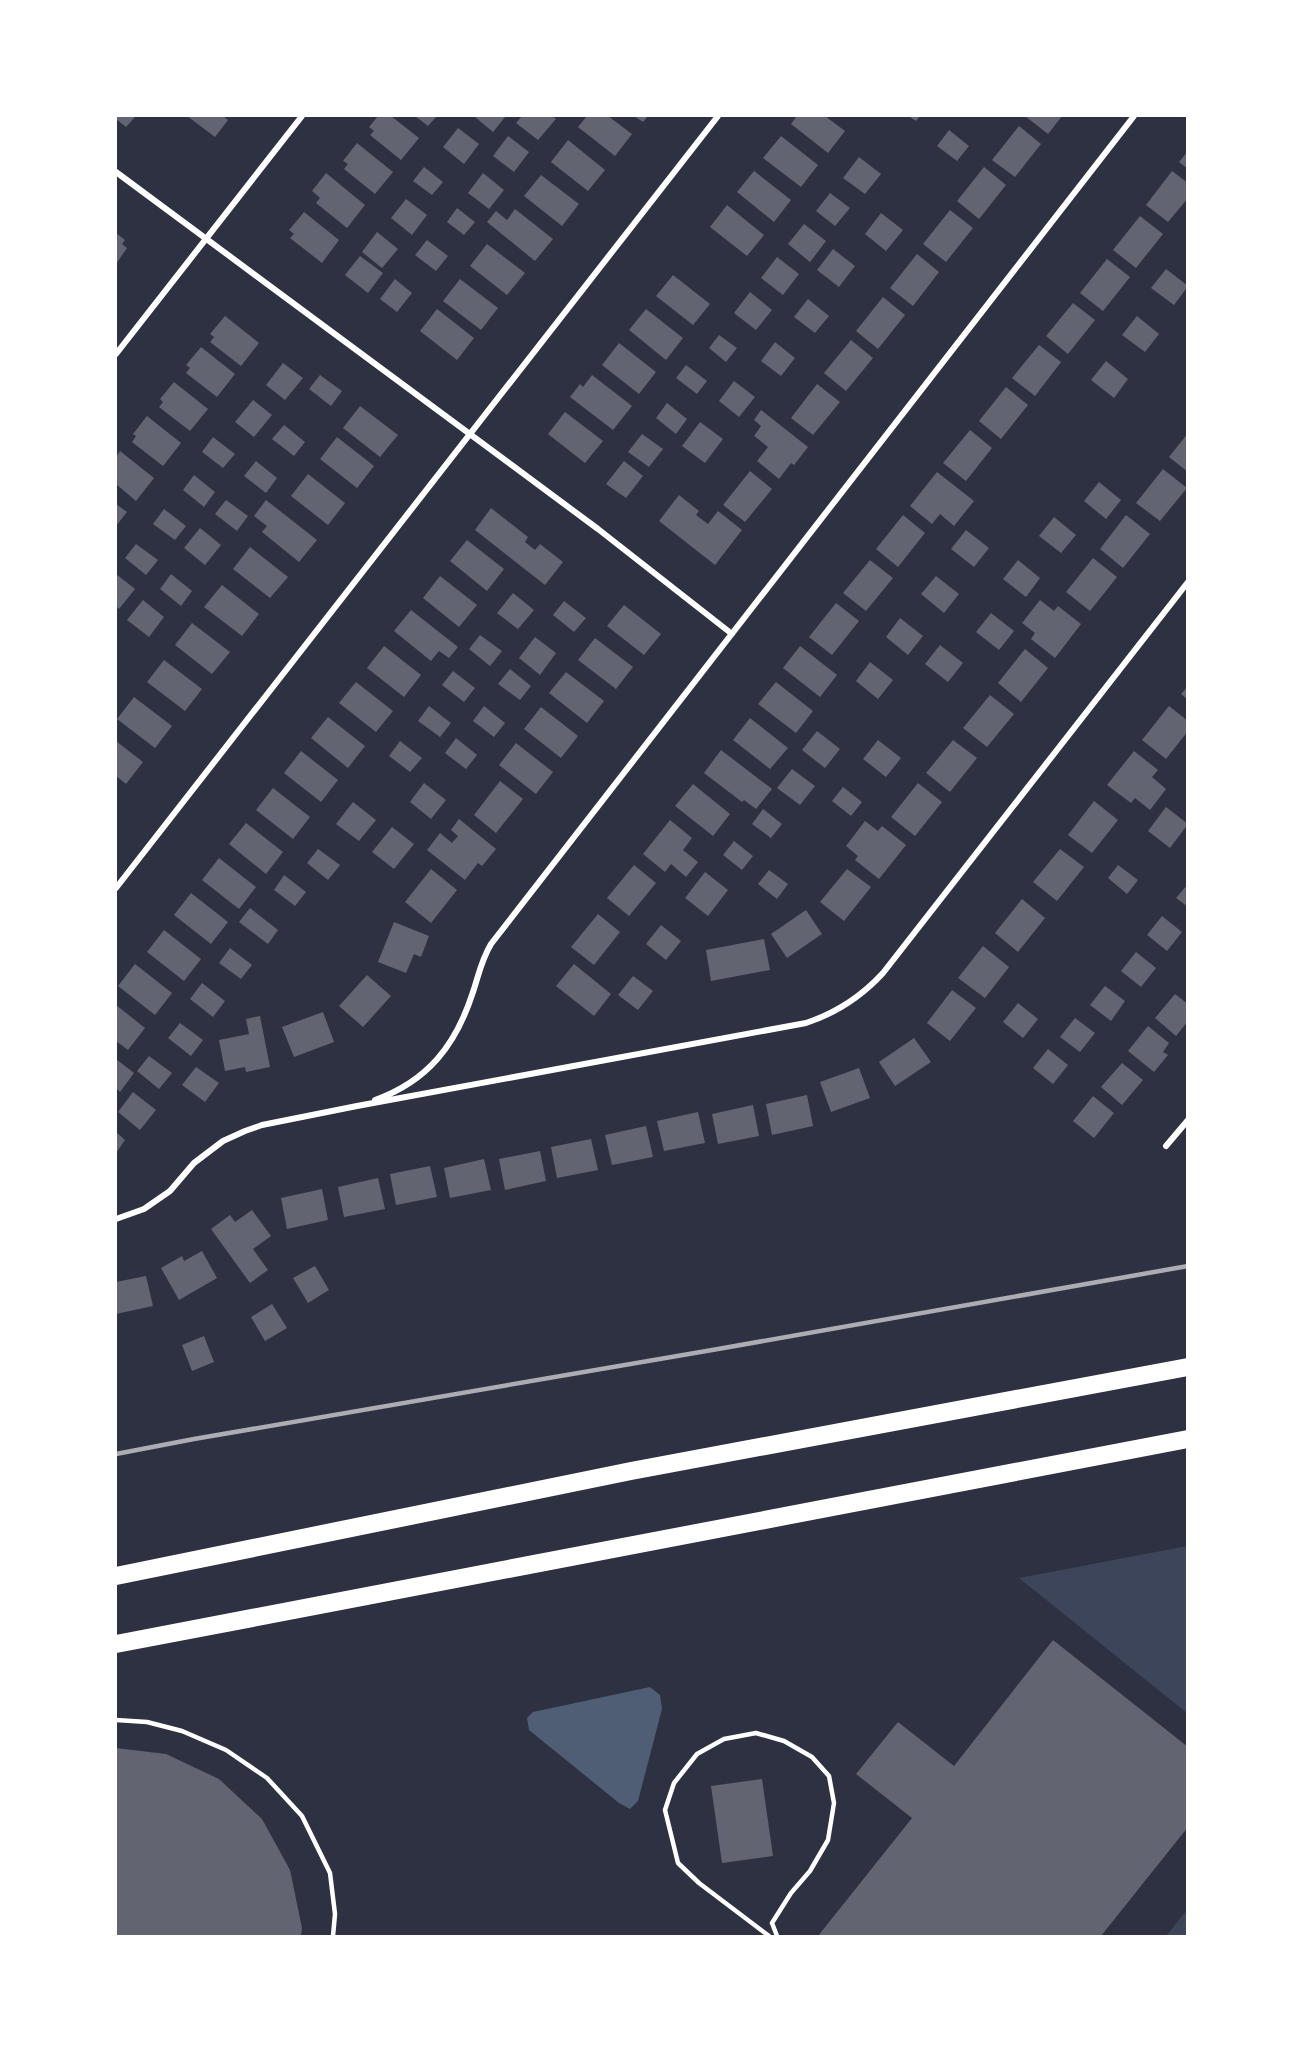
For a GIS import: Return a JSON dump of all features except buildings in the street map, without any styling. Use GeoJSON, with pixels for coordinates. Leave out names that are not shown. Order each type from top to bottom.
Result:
{"type":"FeatureCollection","features":[{"type":"Feature","properties":{"kind":"highway"},"geometry":{"type":"LineString","coordinates":[[116,1576],[619,1474],[1188,1367]]}},
{"type":"Feature","properties":{"kind":"highway"},"geometry":{"type":"LineString","coordinates":[[116,1644],[1188,1439]]}},
{"type":"Feature","properties":{"kind":"street"},"geometry":{"type":"LineString","coordinates":[[116,354],[302,116]]}},
{"type":"Feature","properties":{"kind":"street"},"geometry":{"type":"LineString","coordinates":[[116,888],[718,116]]}},
{"type":"Feature","properties":{"kind":"street"},"geometry":{"type":"LineString","coordinates":[[357,1106],[396,1092],[418,1078],[445,1050],[469,1003],[482,959],[491,944],[1134,116]]}},
{"type":"Feature","properties":{"kind":"street"},"geometry":{"type":"LineString","coordinates":[[116,172],[598,529],[732,634]]}},
{"type":"Feature","properties":{"kind":"street"},"geometry":{"type":"LineString","coordinates":[[116,1219],[144,1209],[170,1191],[208,1151],[245,1131],[357,1106],[824,1018],[870,987],[883,973],[1188,582]]}},
{"type":"Feature","properties":{"kind":"street"},"geometry":{"type":"LineString","coordinates":[[1166,1146],[1188,1120]]}},
{"type":"Feature","properties":{"kind":"lane"},"geometry":{"type":"LineString","coordinates":[[116,1720],[147,1722],[182,1731],[226,1750],[267,1778],[302,1816],[330,1873],[335,1914],[333,1936]]}},
{"type":"Feature","properties":{"kind":"lane"},"geometry":{"type":"LineString","coordinates":[[769,1936],[699,1883],[678,1863],[664,1810],[674,1783],[697,1755],[724,1739],[756,1733],[784,1741],[812,1757],[829,1776],[834,1803],[828,1840],[810,1870],[791,1893],[772,1923],[777,1936]]}},
{"type":"Feature","properties":{"kind":"shaded area"},"geometry":{"type":"Polygon","coordinates":[[[1187,1546],[1187,1713],[1019,1578],[1187,1546]]]}},
{"type":"Feature","properties":{"kind":"shaded area"},"geometry":{"type":"Polygon","coordinates":[[[650,1687],[660,1695],[662,1709],[638,1801],[630,1809],[619,1803],[529,1730],[527,1718],[533,1712],[650,1687]]]}},
{"type":"Feature","properties":{"kind":"shaded area"},"geometry":{"type":"Polygon","coordinates":[[[1187,1910],[1187,1936],[1166,1936],[1187,1910]]]}},
{"type":"Feature","properties":{"kind":"railway"},"geometry":{"type":"LineString","coordinates":[[116,1454],[1188,1266]]}}]}
